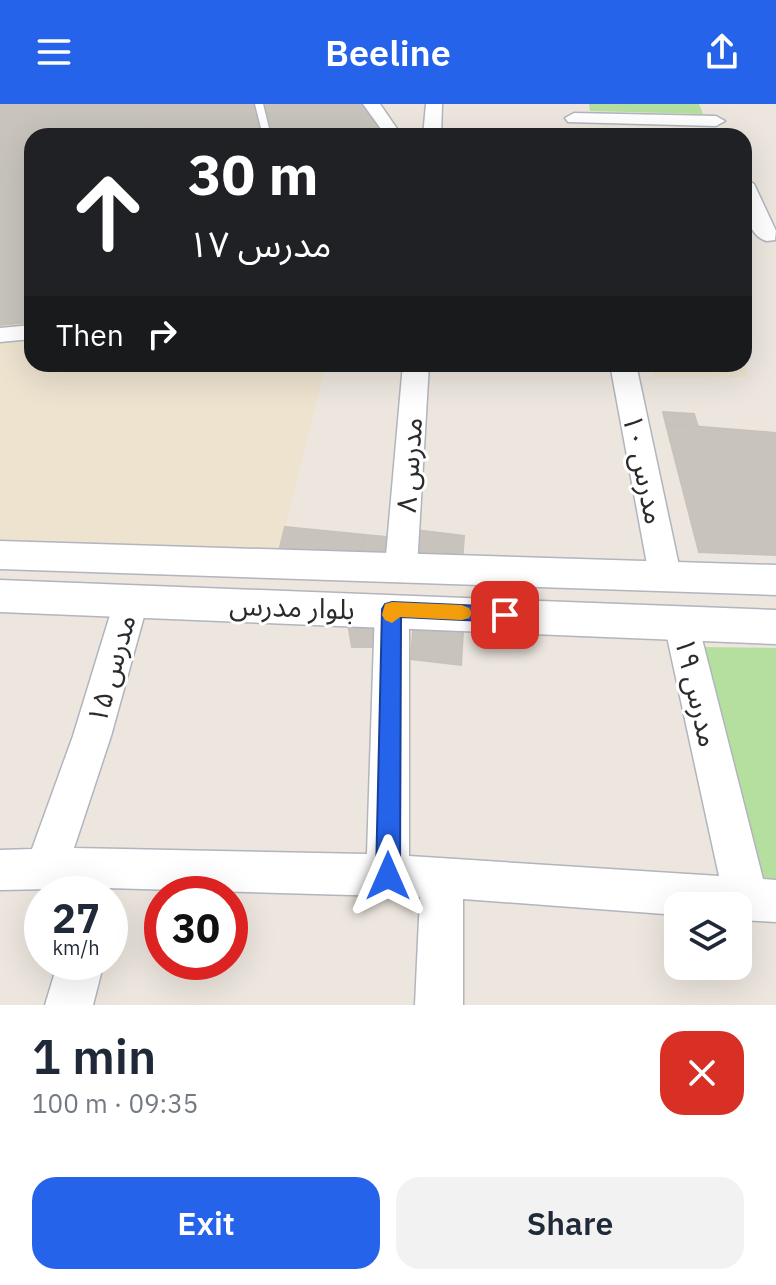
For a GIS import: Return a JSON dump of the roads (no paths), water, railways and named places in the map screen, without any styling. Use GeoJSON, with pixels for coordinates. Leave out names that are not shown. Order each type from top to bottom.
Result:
{"type":"FeatureCollection","features":[{"type":"Feature","properties":{"kind":"street"},"geometry":{"type":"LineString","coordinates":[[371,104],[389,128]]}},
{"type":"Feature","properties":{"kind":"street"},"geometry":{"type":"LineString","coordinates":[[432,128],[434,104]]}},
{"type":"Feature","properties":{"kind":"street"},"geometry":{"type":"LineString","coordinates":[[574,119],[715,120]]}},
{"type":"Feature","properties":{"kind":"street"},"geometry":{"type":"LineString","coordinates":[[752,199],[772,236]]}},
{"type":"Feature","properties":{"kind":"street"},"geometry":{"type":"LineString","coordinates":[[752,235],[772,236]]}},
{"type":"Feature","properties":{"kind":"street"},"geometry":{"type":"LineString","coordinates":[[0,335],[24,333]]}},
{"type":"Feature","properties":{"kind":"street","name":"مدرس ۸"},"geometry":{"type":"LineString","coordinates":[[401,567],[415,372]]}},
{"type":"Feature","properties":{"kind":"street","name":"مدرس ۱۰"},"geometry":{"type":"LineString","coordinates":[[625,372],[665,575]]}},
{"type":"Feature","properties":{"kind":"street","name":"بلوار مدرس"},"geometry":{"type":"LineString","coordinates":[[0,555],[776,580]]}},
{"type":"Feature","properties":{"kind":"street","name":"بلوار مدرس"},"geometry":{"type":"LineString","coordinates":[[0,596],[392,609],[776,627]]}},
{"type":"Feature","properties":{"kind":"street","name":"مدرس ۱۵"},"geometry":{"type":"LineString","coordinates":[[45,871],[92,736],[131,602]]}},
{"type":"Feature","properties":{"kind":"street"},"geometry":{"type":"LineString","coordinates":[[388,876],[392,609]]}},
{"type":"Feature","properties":{"kind":"street","name":"مدرس ۱۹"},"geometry":{"type":"LineString","coordinates":[[681,623],[713,761],[761,899]]}},
{"type":"Feature","properties":{"kind":"street"},"geometry":{"type":"LineString","coordinates":[[0,870],[45,871],[74,876]]}},
{"type":"Feature","properties":{"kind":"street"},"geometry":{"type":"LineString","coordinates":[[439,1005],[442,877]]}},
{"type":"Feature","properties":{"kind":"street"},"geometry":{"type":"LineString","coordinates":[[128,881],[442,877],[761,899]]}},
{"type":"Feature","properties":{"kind":"street"},"geometry":{"type":"LineString","coordinates":[[69,1005],[76,980]]}},
{"type":"Feature","properties":{"kind":"lane"},"geometry":{"type":"LineString","coordinates":[[259,104],[265,128]]}}]}
